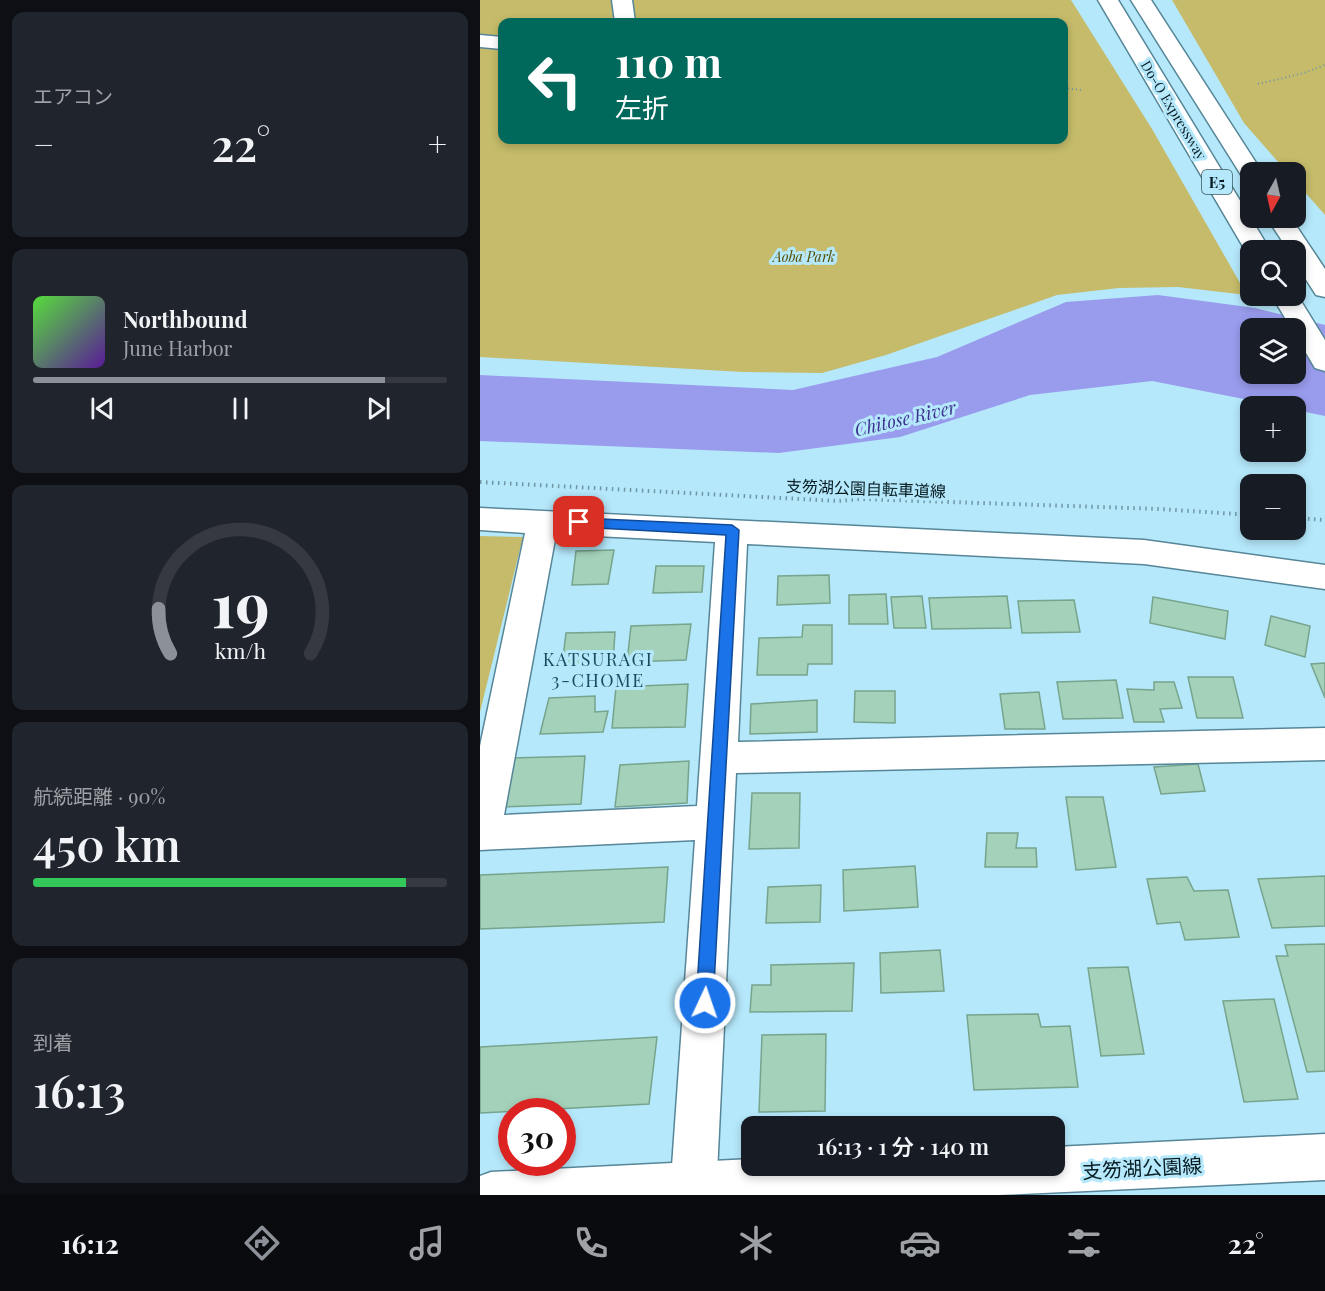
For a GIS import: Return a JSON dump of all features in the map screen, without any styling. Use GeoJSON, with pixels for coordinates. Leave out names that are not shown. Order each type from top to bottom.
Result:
{"type":"FeatureCollection","features":[{"type":"Feature","properties":{"kind":"main road"},"geometry":{"type":"LineString","coordinates":[[622,0],[625,18]]}},
{"type":"Feature","properties":{"kind":"main road"},"geometry":{"type":"LineString","coordinates":[[1096,0],[1175,113]]}},
{"type":"Feature","properties":{"kind":"main road","name":"Do-O Expressway"},"geometry":{"type":"LineString","coordinates":[[1108,0],[1252,240]]}},
{"type":"Feature","properties":{"kind":"main road","name":"Do-O Expressway"},"geometry":{"type":"LineString","coordinates":[[1141,0],[1244,162]]}},
{"type":"Feature","properties":{"kind":"main road"},"geometry":{"type":"LineString","coordinates":[[480,40],[498,42]]}},
{"type":"Feature","properties":{"kind":"main road"},"geometry":{"type":"LineString","coordinates":[[1286,228],[1325,289]]}},
{"type":"Feature","properties":{"kind":"main road"},"geometry":{"type":"LineString","coordinates":[[1291,306],[1325,362]]}},
{"type":"Feature","properties":{"kind":"main road"},"geometry":{"type":"LineString","coordinates":[[480,519],[1144,552],[1325,577]]}},
{"type":"Feature","properties":{"kind":"main road"},"geometry":{"type":"LineString","coordinates":[[543,521],[481,833],[715,822]]}},
{"type":"Feature","properties":{"kind":"main road"},"geometry":{"type":"LineString","coordinates":[[694,1189],[732,530]]}},
{"type":"Feature","properties":{"kind":"main road"},"geometry":{"type":"LineString","coordinates":[[719,758],[1325,744]]}},
{"type":"Feature","properties":{"kind":"main road","name":"支笏湖公園線"},"geometry":{"type":"LineString","coordinates":[[491,1195],[694,1189],[1325,1157]]}},
{"type":"Feature","properties":{"kind":"path"},"geometry":{"type":"LineString","coordinates":[[1258,84],[1304,73],[1325,65]]}},
{"type":"Feature","properties":{"kind":"path"},"geometry":{"type":"LineString","coordinates":[[1068,88],[1082,90]]}},
{"type":"Feature","properties":{"kind":"path","name":"支笏湖公園自転車道線"},"geometry":{"type":"LineString","coordinates":[[480,482],[838,501],[860,499],[1160,509],[1240,514]]}},
{"type":"Feature","properties":{"kind":"path"},"geometry":{"type":"LineString","coordinates":[[1306,519],[1325,520]]}},
{"type":"Feature","properties":{"kind":"green space","name":"Aoba Park"},"geometry":{"type":"Polygon","coordinates":[[[480,0],[1071,0],[1152,129],[1240,283],[1240,294],[1178,287],[1119,288],[1057,295],[886,355],[822,373],[743,372],[480,357],[480,0]]]}},
{"type":"Feature","properties":{"kind":"green space"},"geometry":{"type":"Polygon","coordinates":[[[1172,0],[1325,0],[1325,215],[1306,193],[1306,162],[1278,162],[1244,123],[1172,0]]]}},
{"type":"Feature","properties":{"kind":"green space"},"geometry":{"type":"Polygon","coordinates":[[[480,536],[523,537],[480,712],[480,536]]]}},
{"type":"Feature","properties":{"kind":"water","name":"Chitose River"},"geometry":{"type":"Polygon","coordinates":[[[1158,295],[1255,308],[1296,318],[1240,318],[1240,384],[1306,384],[1306,320],[1325,325],[1325,416],[1306,412],[1306,396],[1240,396],[1240,398],[1152,381],[1030,395],[900,437],[779,453],[480,441],[480,375],[793,390],[937,357],[1066,302],[1158,295]]]}},
{"type":"Feature","properties":{"kind":"building"},"geometry":{"type":"Polygon","coordinates":[[[614,550],[608,584],[572,585],[576,551],[614,550]]]}},
{"type":"Feature","properties":{"kind":"building"},"geometry":{"type":"Polygon","coordinates":[[[656,566],[704,566],[702,592],[653,593],[656,566]]]}},
{"type":"Feature","properties":{"kind":"building"},"geometry":{"type":"Polygon","coordinates":[[[829,575],[830,603],[777,605],[778,576],[829,575]]]}},
{"type":"Feature","properties":{"kind":"building"},"geometry":{"type":"Polygon","coordinates":[[[886,594],[888,624],[849,624],[849,595],[886,594]]]}},
{"type":"Feature","properties":{"kind":"building"},"geometry":{"type":"Polygon","coordinates":[[[922,596],[926,628],[894,628],[891,597],[922,596]]]}},
{"type":"Feature","properties":{"kind":"building"},"geometry":{"type":"Polygon","coordinates":[[[1007,596],[1011,628],[932,629],[929,598],[1007,596]]]}},
{"type":"Feature","properties":{"kind":"building"},"geometry":{"type":"Polygon","coordinates":[[[1153,597],[1228,611],[1225,639],[1150,623],[1153,597]]]}},
{"type":"Feature","properties":{"kind":"building"},"geometry":{"type":"Polygon","coordinates":[[[1074,600],[1080,632],[1022,633],[1018,601],[1074,600]]]}},
{"type":"Feature","properties":{"kind":"building"},"geometry":{"type":"Polygon","coordinates":[[[1271,616],[1310,626],[1305,657],[1265,645],[1271,616]]]}},
{"type":"Feature","properties":{"kind":"building"},"geometry":{"type":"Polygon","coordinates":[[[691,624],[686,660],[627,662],[631,626],[691,624]]]}},
{"type":"Feature","properties":{"kind":"building"},"geometry":{"type":"Polygon","coordinates":[[[803,625],[832,625],[832,664],[808,664],[807,675],[757,675],[759,638],[802,637],[803,625]]]}},
{"type":"Feature","properties":{"kind":"building"},"geometry":{"type":"Polygon","coordinates":[[[615,632],[613,663],[562,665],[566,633],[615,632]]]}},
{"type":"Feature","properties":{"kind":"building"},"geometry":{"type":"Polygon","coordinates":[[[1325,663],[1325,698],[1311,664],[1325,663]]]}},
{"type":"Feature","properties":{"kind":"building"},"geometry":{"type":"Polygon","coordinates":[[[1188,677],[1233,677],[1243,718],[1197,718],[1188,677]]]}},
{"type":"Feature","properties":{"kind":"building"},"geometry":{"type":"Polygon","coordinates":[[[1116,680],[1123,718],[1063,719],[1057,682],[1116,680]]]}},
{"type":"Feature","properties":{"kind":"building"},"geometry":{"type":"Polygon","coordinates":[[[1154,682],[1174,682],[1182,708],[1160,709],[1164,722],[1134,722],[1127,689],[1154,690],[1154,682]]]}},
{"type":"Feature","properties":{"kind":"building"},"geometry":{"type":"Polygon","coordinates":[[[688,684],[685,727],[612,728],[616,687],[688,684]]]}},
{"type":"Feature","properties":{"kind":"building"},"geometry":{"type":"Polygon","coordinates":[[[855,691],[895,691],[895,723],[854,722],[855,691]]]}},
{"type":"Feature","properties":{"kind":"building"},"geometry":{"type":"Polygon","coordinates":[[[1039,692],[1045,729],[1005,729],[1000,694],[1039,692]]]}},
{"type":"Feature","properties":{"kind":"building"},"geometry":{"type":"Polygon","coordinates":[[[595,696],[595,712],[608,711],[603,732],[540,734],[549,698],[595,696]]]}},
{"type":"Feature","properties":{"kind":"building"},"geometry":{"type":"Polygon","coordinates":[[[817,700],[817,732],[750,734],[751,704],[817,700]]]}},
{"type":"Feature","properties":{"kind":"building"},"geometry":{"type":"Polygon","coordinates":[[[585,756],[581,804],[504,807],[512,758],[585,756]]]}},
{"type":"Feature","properties":{"kind":"building"},"geometry":{"type":"Polygon","coordinates":[[[689,761],[687,803],[615,807],[620,765],[689,761]]]}},
{"type":"Feature","properties":{"kind":"building"},"geometry":{"type":"Polygon","coordinates":[[[1198,764],[1205,791],[1161,794],[1154,767],[1198,764]]]}},
{"type":"Feature","properties":{"kind":"building"},"geometry":{"type":"Polygon","coordinates":[[[752,793],[800,793],[799,848],[749,849],[752,793]]]}},
{"type":"Feature","properties":{"kind":"building"},"geometry":{"type":"Polygon","coordinates":[[[1066,797],[1103,797],[1116,867],[1076,870],[1066,797]]]}},
{"type":"Feature","properties":{"kind":"building"},"geometry":{"type":"Polygon","coordinates":[[[987,833],[1018,833],[1016,848],[1036,848],[1037,867],[985,867],[987,833]]]}},
{"type":"Feature","properties":{"kind":"building"},"geometry":{"type":"Polygon","coordinates":[[[915,866],[918,907],[844,911],[843,870],[915,866]]]}},
{"type":"Feature","properties":{"kind":"building"},"geometry":{"type":"Polygon","coordinates":[[[668,867],[664,922],[480,929],[480,875],[668,867]]]}},
{"type":"Feature","properties":{"kind":"building"},"geometry":{"type":"Polygon","coordinates":[[[1325,876],[1325,926],[1272,928],[1258,879],[1325,876]]]}},
{"type":"Feature","properties":{"kind":"building"},"geometry":{"type":"Polygon","coordinates":[[[1187,877],[1194,891],[1228,890],[1239,937],[1185,940],[1180,922],[1157,924],[1147,879],[1187,877]]]}},
{"type":"Feature","properties":{"kind":"building"},"geometry":{"type":"Polygon","coordinates":[[[821,885],[820,922],[766,923],[768,887],[821,885]]]}},
{"type":"Feature","properties":{"kind":"building"},"geometry":{"type":"Polygon","coordinates":[[[1325,944],[1325,1071],[1307,1072],[1276,956],[1288,956],[1285,945],[1325,944]]]}},
{"type":"Feature","properties":{"kind":"building"},"geometry":{"type":"Polygon","coordinates":[[[940,950],[944,991],[881,993],[880,953],[940,950]]]}},
{"type":"Feature","properties":{"kind":"building"},"geometry":{"type":"Polygon","coordinates":[[[854,963],[852,1011],[750,1012],[752,985],[771,985],[771,965],[854,963]]]}},
{"type":"Feature","properties":{"kind":"building"},"geometry":{"type":"Polygon","coordinates":[[[1128,967],[1144,1054],[1101,1056],[1088,968],[1128,967]]]}},
{"type":"Feature","properties":{"kind":"building"},"geometry":{"type":"Polygon","coordinates":[[[1274,999],[1298,1099],[1244,1102],[1223,1001],[1274,999]]]}},
{"type":"Feature","properties":{"kind":"building"},"geometry":{"type":"Polygon","coordinates":[[[1038,1014],[1041,1027],[1070,1026],[1078,1087],[974,1090],[967,1015],[1038,1014]]]}},
{"type":"Feature","properties":{"kind":"building"},"geometry":{"type":"Polygon","coordinates":[[[826,1034],[825,1111],[759,1112],[762,1035],[826,1034]]]}},
{"type":"Feature","properties":{"kind":"building"},"geometry":{"type":"Polygon","coordinates":[[[657,1037],[649,1104],[576,1108],[576,1098],[498,1098],[498,1112],[480,1113],[480,1047],[657,1037]]]}},
{"type":"Feature","properties":{"kind":"district","name":"KATSURAGI 3-CHOME"},"geometry":{"type":"Point","coordinates":[598,669]}},
{"type":"Feature","properties":{"kind":"route"},"geometry":{"type":"LineString","coordinates":[[579,522],[732,530],[705,1003]]}}]}
